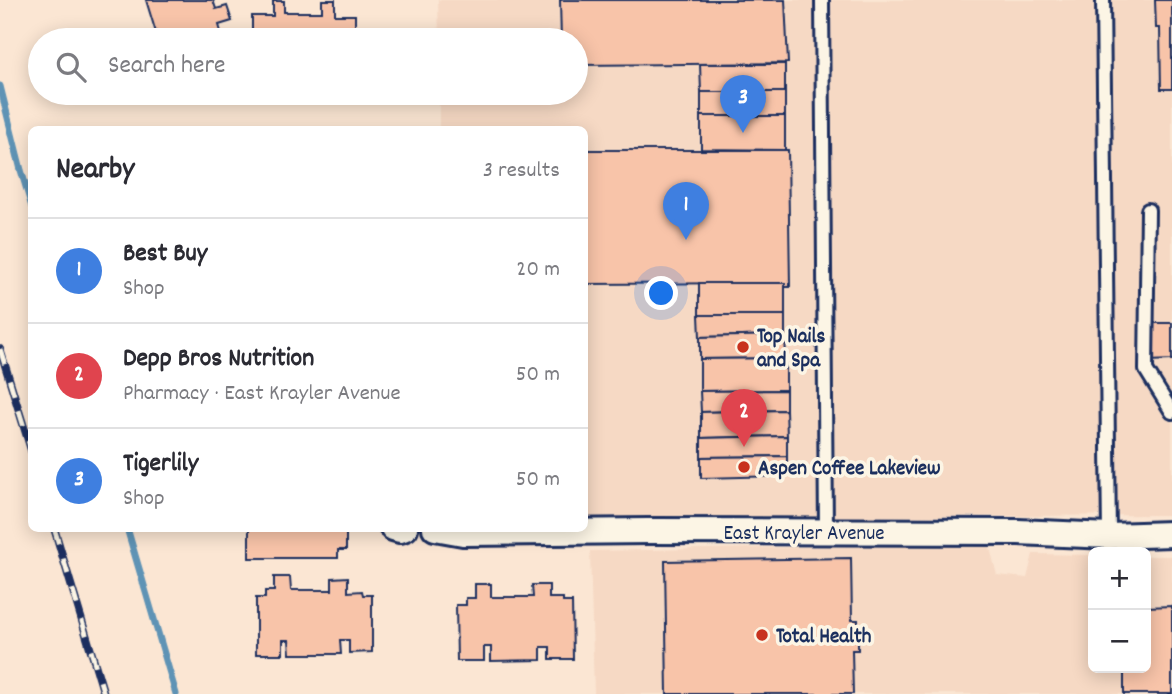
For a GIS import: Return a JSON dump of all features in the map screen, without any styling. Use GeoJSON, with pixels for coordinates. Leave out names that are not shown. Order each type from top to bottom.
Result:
{"type":"FeatureCollection","features":[{"type":"Feature","properties":{"kind":"street","name":"East Krayler Avenue"},"geometry":{"type":"LineString","coordinates":[[457,532],[1018,532],[1109,536],[1172,534]]}},
{"type":"Feature","properties":{"kind":"lane"},"geometry":{"type":"LineString","coordinates":[[822,0],[826,532]]}},
{"type":"Feature","properties":{"kind":"lane"},"geometry":{"type":"LineString","coordinates":[[1103,0],[1109,536]]}},
{"type":"Feature","properties":{"kind":"lane"},"geometry":{"type":"LineString","coordinates":[[1148,210],[1146,370],[1172,412]]}},
{"type":"Feature","properties":{"kind":"shaded area"},"geometry":{"type":"Polygon","coordinates":[[[438,0],[1172,0],[1172,515],[588,519],[588,126],[439,126],[439,105],[588,105],[588,28],[439,28],[438,0]]]}},
{"type":"Feature","properties":{"kind":"shaded area"},"geometry":{"type":"Polygon","coordinates":[[[989,544],[997,575],[1027,578],[1033,554],[1088,555],[1088,673],[1151,673],[1151,556],[1172,556],[1172,694],[594,694],[590,551],[989,544]]]}},
{"type":"Feature","properties":{"kind":"building"},"geometry":{"type":"Polygon","coordinates":[[[146,0],[213,0],[216,9],[227,6],[232,21],[219,25],[220,28],[155,28],[146,0]]]}},
{"type":"Feature","properties":{"kind":"building"},"geometry":{"type":"Polygon","coordinates":[[[322,0],[335,0],[335,15],[355,15],[355,28],[252,28],[252,16],[273,16],[273,1],[284,1],[284,12],[322,12],[322,0]]]}},
{"type":"Feature","properties":{"kind":"building"},"geometry":{"type":"Polygon","coordinates":[[[560,0],[785,0],[788,63],[588,65],[588,28],[561,28],[560,0]]]}},
{"type":"Feature","properties":{"kind":"building"},"geometry":{"type":"Polygon","coordinates":[[[1155,0],[1172,0],[1172,89],[1161,89],[1160,28],[1156,28],[1155,0]]]}},
{"type":"Feature","properties":{"kind":"building"},"geometry":{"type":"Polygon","coordinates":[[[700,64],[785,64],[785,92],[701,92],[700,64]]]}},
{"type":"Feature","properties":{"kind":"building"},"geometry":{"type":"Polygon","coordinates":[[[701,92],[785,92],[785,116],[701,116],[701,92]]]}},
{"type":"Feature","properties":{"kind":"building"},"geometry":{"type":"Polygon","coordinates":[[[701,116],[785,116],[785,150],[701,149],[701,116]]]}},
{"type":"Feature","properties":{"kind":"building"},"geometry":{"type":"Polygon","coordinates":[[[588,150],[788,150],[790,287],[785,287],[785,283],[588,284],[588,150]]]}},
{"type":"Feature","properties":{"kind":"building"},"geometry":{"type":"Polygon","coordinates":[[[699,283],[785,283],[785,315],[699,315],[699,283]]]}},
{"type":"Feature","properties":{"kind":"building"},"geometry":{"type":"Polygon","coordinates":[[[699,315],[785,315],[785,335],[700,337],[699,315]]]}},
{"type":"Feature","properties":{"kind":"building"},"geometry":{"type":"Polygon","coordinates":[[[1149,323],[1172,323],[1172,360],[1149,361],[1149,323]]]}},
{"type":"Feature","properties":{"kind":"building","name":"Top Nails and Spa"},"geometry":{"type":"Polygon","coordinates":[[[785,335],[786,358],[700,359],[700,337],[785,335]]]}},
{"type":"Feature","properties":{"kind":"building"},"geometry":{"type":"Polygon","coordinates":[[[786,358],[786,390],[700,391],[700,359],[786,358]]]}},
{"type":"Feature","properties":{"kind":"building"},"geometry":{"type":"Polygon","coordinates":[[[786,390],[786,410],[701,412],[700,391],[786,390]]]}},
{"type":"Feature","properties":{"kind":"building"},"geometry":{"type":"Polygon","coordinates":[[[786,410],[787,436],[701,438],[701,412],[786,410]]]}},
{"type":"Feature","properties":{"kind":"building"},"geometry":{"type":"Polygon","coordinates":[[[787,436],[787,456],[701,457],[701,438],[787,436]]]}},
{"type":"Feature","properties":{"kind":"building","name":"Aspen Coffee Lakeview"},"geometry":{"type":"Polygon","coordinates":[[[787,456],[787,476],[701,478],[701,457],[787,456]]]}},
{"type":"Feature","properties":{"kind":"building"},"geometry":{"type":"Polygon","coordinates":[[[249,532],[346,532],[346,550],[338,550],[338,558],[249,558],[249,532]]]}},
{"type":"Feature","properties":{"kind":"building","name":"Total Health"},"geometry":{"type":"Polygon","coordinates":[[[851,558],[852,620],[858,620],[858,650],[852,650],[853,694],[667,694],[665,561],[851,558]]]}},
{"type":"Feature","properties":{"kind":"building"},"geometry":{"type":"Polygon","coordinates":[[[274,577],[290,577],[291,590],[332,590],[332,578],[348,577],[348,592],[362,591],[363,595],[372,595],[372,652],[349,653],[349,640],[340,640],[341,654],[290,654],[289,640],[283,640],[283,654],[256,654],[256,598],[265,598],[265,591],[274,591],[274,577]]]}},
{"type":"Feature","properties":{"kind":"building"},"geometry":{"type":"Polygon","coordinates":[[[475,584],[491,584],[491,597],[533,597],[532,585],[549,585],[549,598],[563,598],[563,602],[572,602],[573,659],[550,659],[550,647],[541,647],[541,660],[491,661],[491,647],[484,647],[484,661],[457,661],[456,605],[466,605],[466,598],[475,598],[475,584]]]}},
{"type":"Feature","properties":{"kind":"building"},"geometry":{"type":"Polygon","coordinates":[[[1172,606],[1172,694],[1124,694],[1124,673],[1151,673],[1151,607],[1172,606]]]}},
{"type":"Feature","properties":{"kind":"waterway"},"geometry":{"type":"LineString","coordinates":[[0,86],[28,194]]}},
{"type":"Feature","properties":{"kind":"waterway"},"geometry":{"type":"LineString","coordinates":[[128,532],[176,694]]}},
{"type":"Feature","properties":{"kind":"railway"},"geometry":{"type":"LineString","coordinates":[[0,349],[28,440]]}},
{"type":"Feature","properties":{"kind":"railway"},"geometry":{"type":"LineString","coordinates":[[55,532],[104,694]]}},
{"type":"Feature","properties":{"kind":"place","name":"Tigerlily"},"geometry":{"type":"Point","coordinates":[743,133]}},
{"type":"Feature","properties":{"kind":"place","name":"Best Buy"},"geometry":{"type":"Point","coordinates":[686,240]}},
{"type":"Feature","properties":{"kind":"place","name":"Top Nails and Spa"},"geometry":{"type":"Point","coordinates":[743,347]}},
{"type":"Feature","properties":{"kind":"place","name":"Depp Bros Nutrition"},"geometry":{"type":"Point","coordinates":[744,447]}},
{"type":"Feature","properties":{"kind":"place","name":"Aspen Coffee Lakeview"},"geometry":{"type":"Point","coordinates":[744,467]}},
{"type":"Feature","properties":{"kind":"place","name":"Total Health"},"geometry":{"type":"Point","coordinates":[762,635]}}]}
